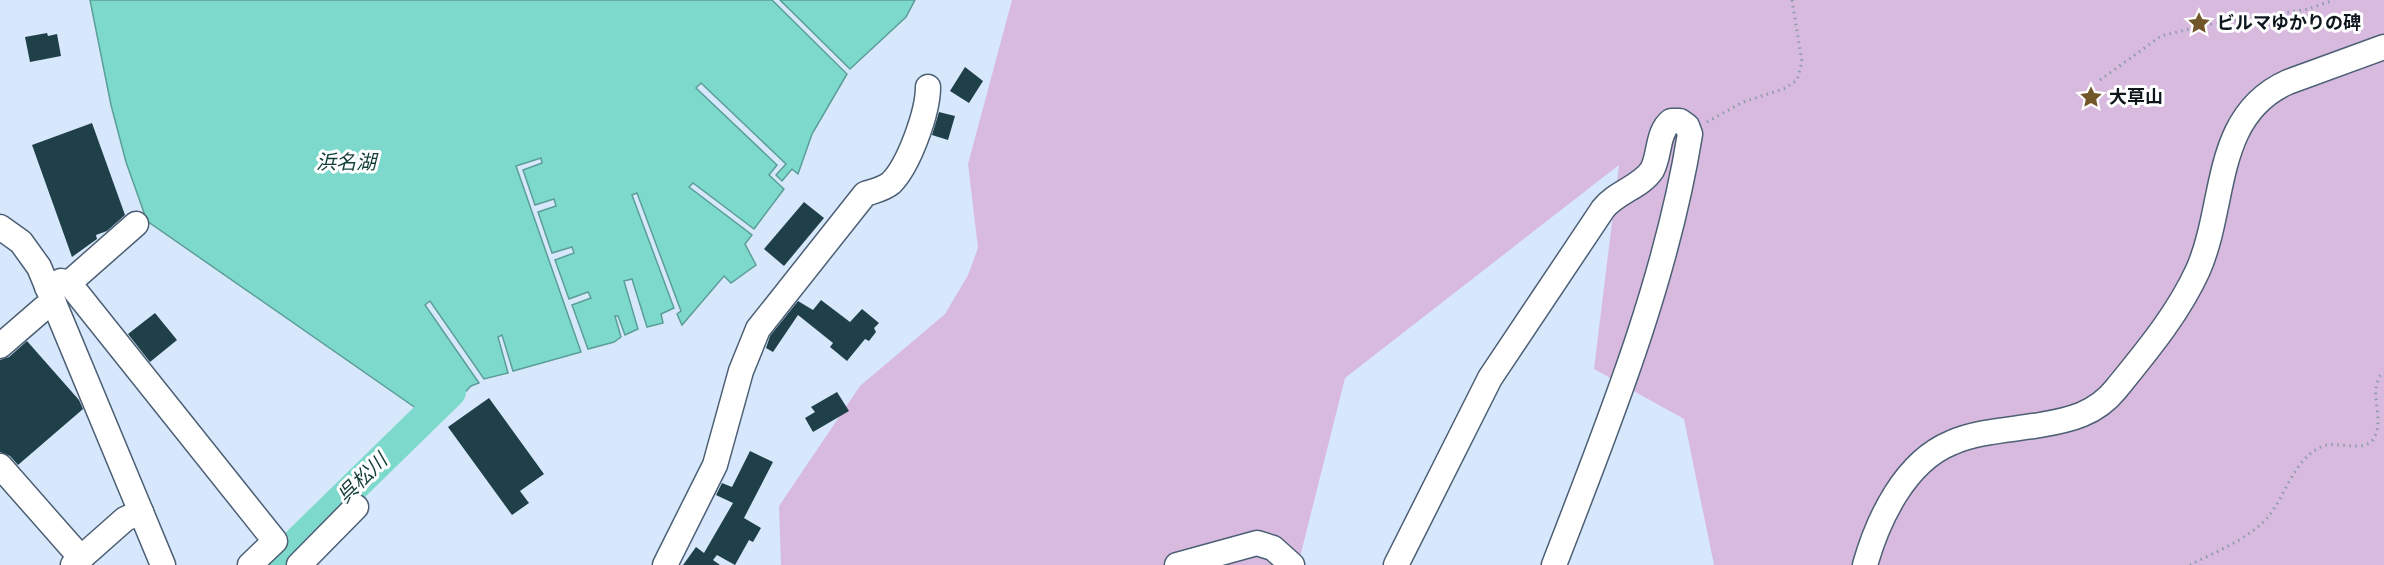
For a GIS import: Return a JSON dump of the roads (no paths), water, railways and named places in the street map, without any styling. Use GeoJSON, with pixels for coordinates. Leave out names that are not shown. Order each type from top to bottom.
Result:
{"type":"FeatureCollection","features":[{"type":"Feature","properties":{"kind":"street"},"geometry":{"type":"LineString","coordinates":[[1865,565],[1876,534],[1893,499],[1922,462],[1941,447],[1977,435],[2069,420],[2090,412],[2107,399],[2165,325],[2189,288],[2212,228],[2233,137],[2252,106],[2274,88],[2384,47]]}},
{"type":"Feature","properties":{"kind":"street"},"geometry":{"type":"LineString","coordinates":[[665,565],[715,465],[741,370],[758,328],[865,194],[885,187],[895,177],[911,149],[928,99],[928,87]]}},
{"type":"Feature","properties":{"kind":"street"},"geometry":{"type":"LineString","coordinates":[[1396,565],[1490,378],[1603,209],[1617,195],[1651,171],[1667,124],[1680,121],[1688,126],[1690,132],[1667,237],[1635,345],[1554,565]]}},
{"type":"Feature","properties":{"kind":"street"},"geometry":{"type":"LineString","coordinates":[[0,346],[44,308],[57,291],[136,224]]}},
{"type":"Feature","properties":{"kind":"street"},"geometry":{"type":"LineString","coordinates":[[0,227],[28,250],[57,291],[275,541],[250,565]]}},
{"type":"Feature","properties":{"kind":"street"},"geometry":{"type":"LineString","coordinates":[[57,291],[141,512],[164,565]]}},
{"type":"Feature","properties":{"kind":"street"},"geometry":{"type":"LineString","coordinates":[[0,466],[77,561],[125,519],[141,512]]}},
{"type":"Feature","properties":{"kind":"street"},"geometry":{"type":"LineString","coordinates":[[299,565],[356,507]]}},
{"type":"Feature","properties":{"kind":"street"},"geometry":{"type":"LineString","coordinates":[[1177,565],[1257,543],[1273,548],[1292,565]]}},
{"type":"Feature","properties":{"kind":"water","name":"浜名湖"},"geometry":{"type":"Polygon","coordinates":[[[90,0],[772,0],[847,74],[812,134],[798,174],[792,169],[782,181],[776,175],[786,164],[701,83],[696,88],[777,165],[769,175],[784,189],[754,229],[693,183],[689,187],[752,235],[745,244],[756,265],[731,283],[724,276],[682,325],[677,314],[681,311],[637,193],[632,195],[674,308],[661,314],[663,323],[647,327],[632,279],[624,281],[638,329],[625,335],[618,316],[615,316],[621,337],[614,342],[588,349],[572,305],[591,298],[588,292],[569,299],[555,260],[574,253],[572,247],[552,253],[538,212],[556,206],[554,199],[535,205],[523,170],[542,163],[541,158],[516,166],[581,352],[513,371],[502,335],[498,337],[508,373],[484,379],[430,301],[425,305],[479,383],[471,386],[436,422],[147,221],[126,162],[111,105],[90,0]]]}},
{"type":"Feature","properties":{"kind":"water"},"geometry":{"type":"Polygon","coordinates":[[[780,0],[915,0],[906,17],[850,69],[780,0]]]}},
{"type":"Feature","properties":{"kind":"waterway","name":"呉松川"},"geometry":{"type":"LineString","coordinates":[[274,565],[451,392],[447,386]]}},
{"type":"Feature","properties":{"kind":"place","name":"ビルマゆかりの碑"},"geometry":{"type":"Point","coordinates":[2199,23]}},
{"type":"Feature","properties":{"kind":"place","name":"大草山"},"geometry":{"type":"Point","coordinates":[2091,97]}}]}
